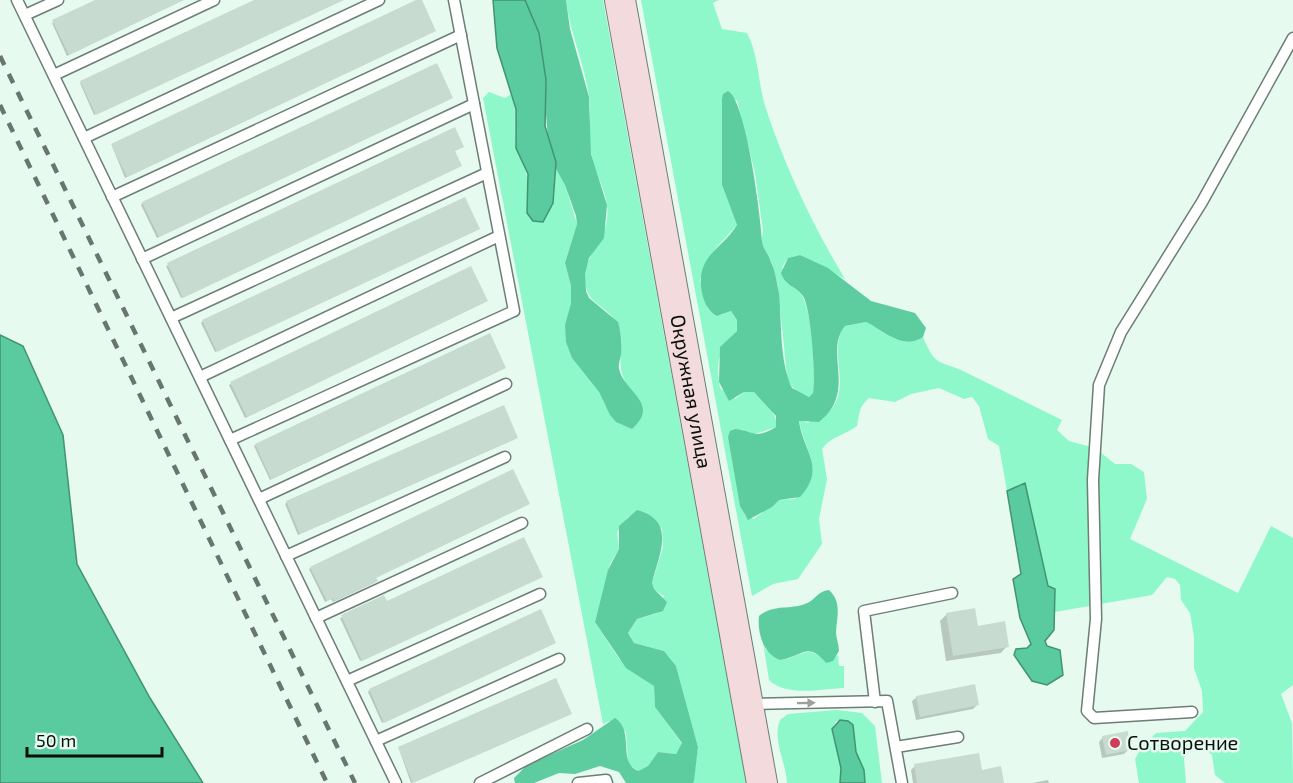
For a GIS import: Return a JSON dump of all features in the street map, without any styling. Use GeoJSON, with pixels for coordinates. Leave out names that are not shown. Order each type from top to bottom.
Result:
{"type":"FeatureCollection","features":[{"type":"Feature","properties":{"kind":"main road","name":"Окружная улица"},"geometry":{"type":"LineString","coordinates":[[620,0],[762,783]]}},
{"type":"Feature","properties":{"kind":"lane"},"geometry":{"type":"LineString","coordinates":[[17,0],[396,783]]}},
{"type":"Feature","properties":{"kind":"lane"},"geometry":{"type":"LineString","coordinates":[[25,15],[58,0]]}},
{"type":"Feature","properties":{"kind":"lane"},"geometry":{"type":"LineString","coordinates":[[54,75],[214,0]]}},
{"type":"Feature","properties":{"kind":"lane"},"geometry":{"type":"LineString","coordinates":[[84,138],[379,0]]}},
{"type":"Feature","properties":{"kind":"lane"},"geometry":{"type":"LineString","coordinates":[[230,440],[514,311],[454,0]]}},
{"type":"Feature","properties":{"kind":"lane"},"geometry":{"type":"LineString","coordinates":[[112,196],[460,35]]}},
{"type":"Feature","properties":{"kind":"lane"},"geometry":{"type":"LineString","coordinates":[[1192,712],[1094,718],[1087,711],[1096,619],[1093,480],[1100,385],[1121,332],[1202,201],[1293,38]]}},
{"type":"Feature","properties":{"kind":"lane"},"geometry":{"type":"LineString","coordinates":[[142,259],[474,104]]}},
{"type":"Feature","properties":{"kind":"lane"},"geometry":{"type":"LineString","coordinates":[[171,318],[487,173]]}},
{"type":"Feature","properties":{"kind":"lane"},"geometry":{"type":"LineString","coordinates":[[200,377],[500,236]]}},
{"type":"Feature","properties":{"kind":"lane"},"geometry":{"type":"LineString","coordinates":[[259,499],[506,384]]}},
{"type":"Feature","properties":{"kind":"lane"},"geometry":{"type":"LineString","coordinates":[[286,556],[506,457]]}},
{"type":"Feature","properties":{"kind":"lane"},"geometry":{"type":"LineString","coordinates":[[316,618],[522,523]]}},
{"type":"Feature","properties":{"kind":"lane"},"geometry":{"type":"LineString","coordinates":[[347,681],[540,594]]}},
{"type":"Feature","properties":{"kind":"lane"},"geometry":{"type":"LineString","coordinates":[[875,702],[864,611],[952,594]]}},
{"type":"Feature","properties":{"kind":"lane"},"geometry":{"type":"LineString","coordinates":[[376,741],[560,659]]}},
{"type":"Feature","properties":{"kind":"lane"},"geometry":{"type":"LineString","coordinates":[[748,704],[887,701],[902,783]]}},
{"type":"Feature","properties":{"kind":"lane"},"geometry":{"type":"LineString","coordinates":[[480,783],[587,729]]}},
{"type":"Feature","properties":{"kind":"lane"},"geometry":{"type":"LineString","coordinates":[[896,747],[958,737]]}},
{"type":"Feature","properties":{"kind":"lane"},"geometry":{"type":"LineString","coordinates":[[578,783],[606,780],[607,783]]}},
{"type":"Feature","properties":{"kind":"shaded area"},"geometry":{"type":"Polygon","coordinates":[[[493,0],[525,0],[539,33],[546,80],[545,126],[556,162],[553,203],[543,222],[533,221],[527,213],[528,174],[516,148],[516,109],[497,48],[493,0]]]}},
{"type":"Feature","properties":{"kind":"shaded area"},"geometry":{"type":"Polygon","coordinates":[[[525,0],[566,0],[570,29],[589,97],[591,154],[607,205],[604,238],[589,258],[585,274],[586,291],[589,298],[618,322],[621,334],[619,369],[642,405],[643,412],[640,420],[632,429],[616,422],[610,415],[599,392],[572,358],[566,342],[565,325],[571,303],[571,286],[565,263],[577,224],[565,185],[556,169],[548,138],[546,80],[539,33],[525,0]]]}},
{"type":"Feature","properties":{"kind":"shaded area"},"geometry":{"type":"Polygon","coordinates":[[[566,0],[603,0],[746,783],[693,783],[698,747],[676,666],[664,651],[634,643],[628,633],[637,619],[658,613],[664,596],[653,589],[652,583],[663,547],[662,528],[628,517],[617,532],[619,549],[610,564],[595,622],[619,659],[654,686],[655,707],[682,744],[676,754],[658,752],[648,766],[638,771],[628,764],[626,732],[609,721],[603,724],[483,98],[489,92],[505,98],[513,93],[516,145],[526,171],[528,191],[554,197],[556,169],[565,185],[577,224],[565,263],[571,286],[571,303],[565,326],[572,358],[599,392],[606,407],[626,383],[621,367],[621,341],[618,326],[614,319],[588,294],[586,286],[587,266],[606,226],[607,205],[592,157],[587,85],[566,0]]]}},
{"type":"Feature","properties":{"kind":"shaded area"},"geometry":{"type":"Polygon","coordinates":[[[641,0],[719,0],[713,3],[722,29],[747,33],[754,51],[766,109],[782,153],[811,217],[845,279],[800,255],[788,258],[782,267],[787,281],[802,295],[807,309],[811,331],[814,388],[809,397],[795,390],[787,377],[778,286],[772,263],[761,242],[763,231],[755,173],[737,100],[722,99],[722,185],[737,225],[716,248],[700,280],[708,309],[721,315],[731,311],[737,320],[737,331],[726,343],[718,363],[720,388],[735,399],[744,392],[754,392],[770,408],[776,422],[776,427],[752,435],[741,429],[739,500],[745,516],[754,519],[778,500],[795,499],[811,480],[812,461],[799,420],[808,423],[824,415],[837,399],[840,389],[838,345],[845,326],[866,322],[893,338],[908,342],[923,337],[930,353],[941,363],[961,370],[1062,420],[1057,430],[1069,441],[1095,448],[1115,464],[1131,464],[1144,472],[1147,499],[1130,539],[1238,593],[1271,526],[1293,538],[1293,685],[1281,694],[1292,723],[1293,783],[1225,783],[1215,775],[1212,755],[1201,745],[1194,746],[1184,758],[1186,783],[1139,783],[1135,759],[1142,747],[1156,733],[1185,731],[1203,712],[1202,691],[1194,668],[1194,637],[1190,613],[1181,600],[1180,585],[1175,579],[1167,577],[1152,595],[1055,612],[1055,589],[1048,586],[1025,483],[1007,491],[999,446],[988,439],[979,406],[972,397],[964,399],[939,388],[911,394],[895,402],[869,398],[861,408],[857,426],[829,442],[822,449],[827,479],[819,519],[822,544],[798,579],[773,584],[752,596],[641,0]]]}},
{"type":"Feature","properties":{"kind":"shaded area"},"geometry":{"type":"Polygon","coordinates":[[[728,91],[735,99],[746,136],[756,186],[762,243],[774,269],[779,293],[783,354],[792,388],[809,397],[813,393],[814,373],[806,303],[803,296],[785,281],[781,273],[788,258],[800,255],[828,268],[871,301],[915,313],[926,328],[923,337],[908,342],[893,338],[866,322],[845,326],[839,337],[837,348],[839,385],[836,398],[830,410],[819,422],[799,421],[813,468],[808,486],[800,497],[779,500],[772,507],[748,520],[740,506],[728,437],[730,431],[735,429],[755,434],[769,431],[776,427],[776,416],[754,392],[744,392],[729,401],[719,382],[720,347],[737,331],[737,320],[731,311],[717,316],[711,312],[704,300],[701,280],[706,262],[737,225],[722,185],[722,99],[723,94],[728,91]]]}},
{"type":"Feature","properties":{"kind":"shaded area"},"geometry":{"type":"Polygon","coordinates":[[[0,335],[23,346],[63,435],[77,564],[150,698],[203,783],[0,783],[0,335]]]}},
{"type":"Feature","properties":{"kind":"shaded area"},"geometry":{"type":"Polygon","coordinates":[[[1025,483],[1048,586],[1055,589],[1054,630],[1045,641],[1047,646],[1060,650],[1063,675],[1047,685],[1032,681],[1014,655],[1016,649],[1027,648],[1031,644],[1020,618],[1013,579],[1021,574],[1007,491],[1025,483]]]}},
{"type":"Feature","properties":{"kind":"shaded area"},"geometry":{"type":"Polygon","coordinates":[[[637,510],[650,515],[657,522],[661,531],[661,551],[652,583],[654,589],[667,602],[663,611],[637,619],[628,633],[634,643],[664,651],[676,666],[698,747],[694,781],[693,783],[626,783],[619,772],[600,766],[575,774],[559,773],[534,783],[515,783],[514,778],[527,765],[583,740],[615,718],[624,730],[628,761],[638,771],[648,766],[658,752],[676,754],[682,743],[655,707],[654,686],[626,668],[595,622],[608,570],[619,549],[619,526],[637,510]]]}},
{"type":"Feature","properties":{"kind":"shaded area"},"geometry":{"type":"Polygon","coordinates":[[[829,590],[836,599],[838,610],[836,632],[839,651],[833,661],[826,663],[820,656],[809,651],[780,660],[769,653],[760,635],[759,616],[770,610],[805,604],[829,590]]]}},
{"type":"Feature","properties":{"kind":"shaded area"},"geometry":{"type":"Polygon","coordinates":[[[762,636],[765,649],[780,660],[810,652],[826,663],[838,655],[839,666],[844,666],[844,688],[804,691],[785,689],[776,685],[769,680],[762,636]]]}},
{"type":"Feature","properties":{"kind":"shaded area"},"geometry":{"type":"Polygon","coordinates":[[[836,710],[862,713],[875,726],[882,783],[865,783],[864,770],[856,752],[853,725],[848,721],[836,721],[832,729],[841,768],[840,783],[787,783],[778,743],[780,720],[788,714],[836,710]]]}},
{"type":"Feature","properties":{"kind":"shaded area"},"geometry":{"type":"Polygon","coordinates":[[[840,720],[848,721],[853,725],[856,752],[864,770],[865,783],[840,783],[841,768],[832,729],[840,720]]]}},
{"type":"Feature","properties":{"kind":"building"},"geometry":{"type":"Polygon","coordinates":[[[95,0],[184,0],[69,55],[52,20],[95,0]]]}},
{"type":"Feature","properties":{"kind":"building"},"geometry":{"type":"Polygon","coordinates":[[[254,0],[344,0],[96,115],[80,81],[254,0]]]}},
{"type":"Feature","properties":{"kind":"building"},"geometry":{"type":"Polygon","coordinates":[[[416,0],[422,0],[436,31],[127,177],[111,144],[416,0]]]}},
{"type":"Feature","properties":{"kind":"building"},"geometry":{"type":"Polygon","coordinates":[[[437,63],[453,98],[159,237],[142,202],[437,63]]]}},
{"type":"Feature","properties":{"kind":"building"},"geometry":{"type":"Polygon","coordinates":[[[455,127],[464,147],[455,151],[462,166],[183,298],[167,263],[455,127]]]}},
{"type":"Feature","properties":{"kind":"building"},"geometry":{"type":"Polygon","coordinates":[[[465,197],[480,229],[217,352],[202,320],[465,197]]]}},
{"type":"Feature","properties":{"kind":"building"},"geometry":{"type":"Polygon","coordinates":[[[471,266],[488,301],[247,417],[230,382],[471,266]]]}},
{"type":"Feature","properties":{"kind":"building"},"geometry":{"type":"Polygon","coordinates":[[[490,333],[506,368],[271,479],[255,444],[490,333]]]}},
{"type":"Feature","properties":{"kind":"building"},"geometry":{"type":"Polygon","coordinates":[[[504,405],[518,438],[300,534],[286,501],[504,405]]]}},
{"type":"Feature","properties":{"kind":"building"},"geometry":{"type":"Polygon","coordinates":[[[513,469],[530,504],[376,578],[378,581],[334,601],[333,598],[327,601],[310,567],[513,469]]]}},
{"type":"Feature","properties":{"kind":"building"},"geometry":{"type":"Polygon","coordinates":[[[524,537],[543,577],[362,661],[341,615],[384,595],[387,601],[524,537]]]}},
{"type":"Feature","properties":{"kind":"building"},"geometry":{"type":"Polygon","coordinates":[[[975,608],[978,626],[1005,621],[1009,647],[953,656],[946,613],[975,608]]]}},
{"type":"Feature","properties":{"kind":"building"},"geometry":{"type":"Polygon","coordinates":[[[541,609],[556,643],[384,723],[369,689],[541,609]]]}},
{"type":"Feature","properties":{"kind":"building"},"geometry":{"type":"Polygon","coordinates":[[[556,678],[572,714],[413,783],[398,747],[556,678]]]}},
{"type":"Feature","properties":{"kind":"building"},"geometry":{"type":"Polygon","coordinates":[[[975,684],[979,705],[920,717],[916,696],[975,684]]]}},
{"type":"Feature","properties":{"kind":"building"},"geometry":{"type":"Polygon","coordinates":[[[1128,731],[1130,750],[1106,755],[1102,736],[1128,731]]]}},
{"type":"Feature","properties":{"kind":"building"},"geometry":{"type":"Polygon","coordinates":[[[979,753],[982,770],[1001,766],[1004,783],[917,783],[914,764],[979,753]]]}},
{"type":"Feature","properties":{"kind":"railway"},"geometry":{"type":"LineString","coordinates":[[0,56],[355,783]]}},
{"type":"Feature","properties":{"kind":"railway"},"geometry":{"type":"LineString","coordinates":[[0,105],[327,783]]}},
{"type":"Feature","properties":{"kind":"place","name":"Сотворение"},"geometry":{"type":"Point","coordinates":[1115,743]}}]}
